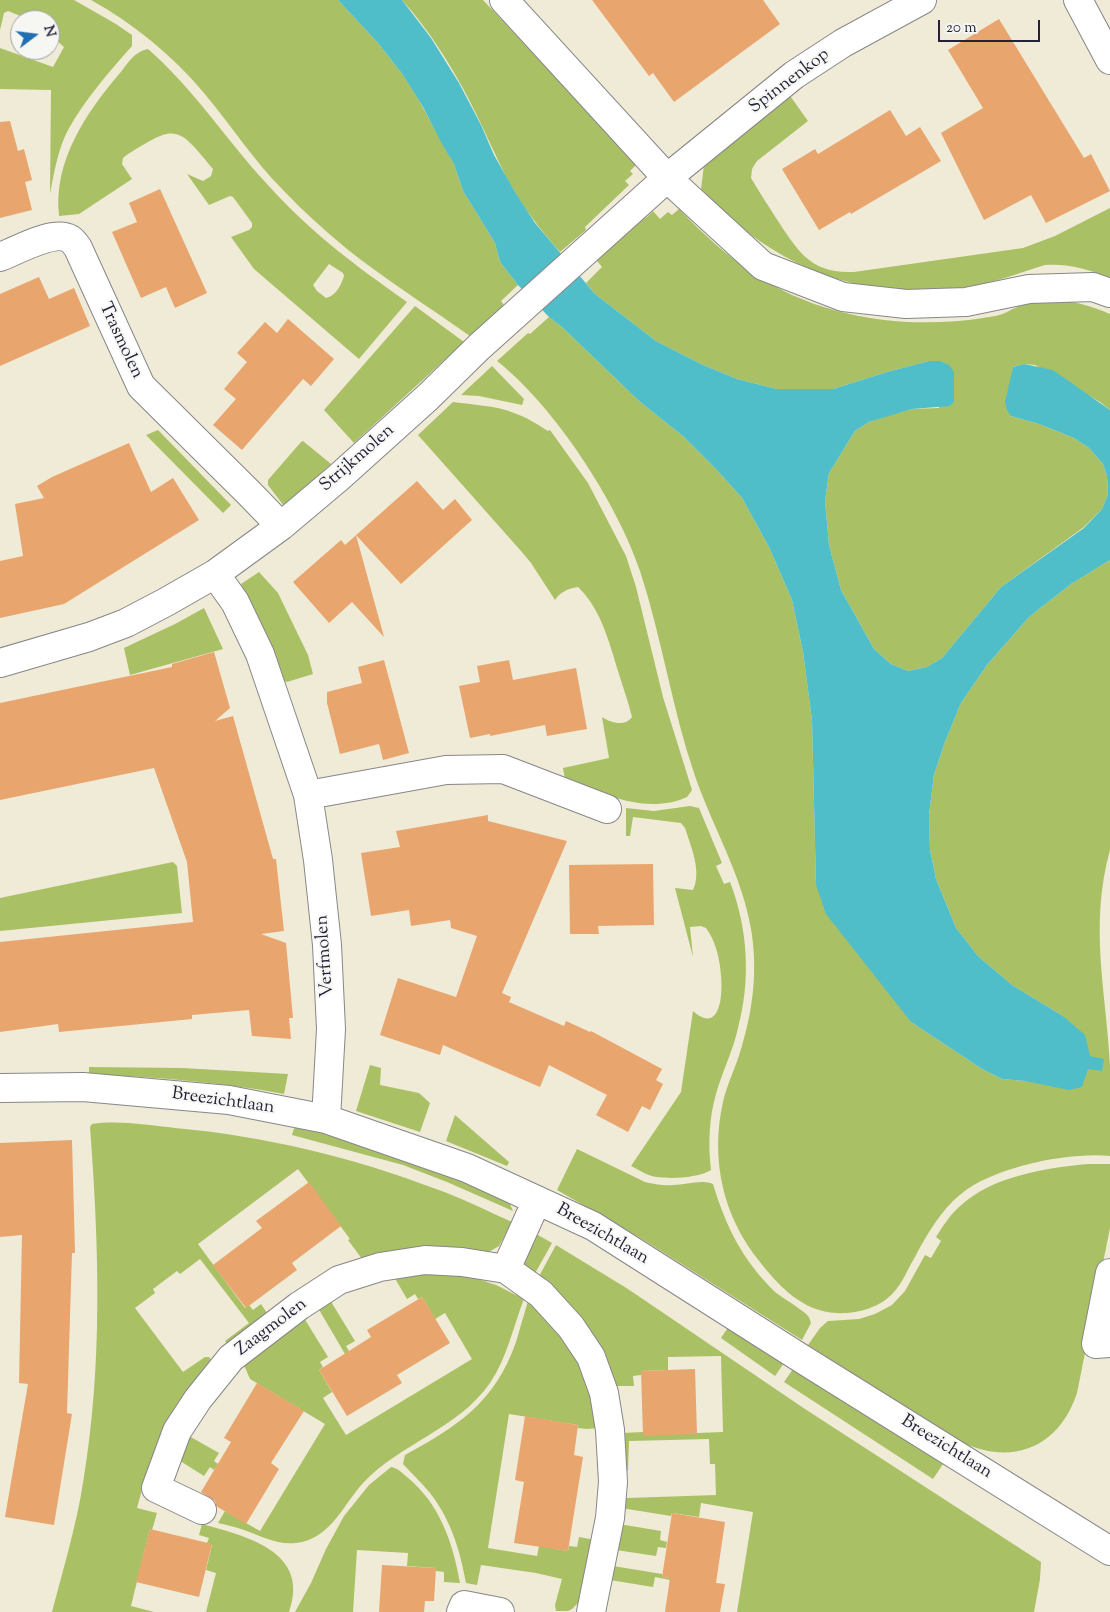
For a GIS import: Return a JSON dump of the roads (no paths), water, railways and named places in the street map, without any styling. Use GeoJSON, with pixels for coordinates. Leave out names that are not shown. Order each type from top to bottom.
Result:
{"type":"FeatureCollection","features":[{"type":"Feature","properties":{"kind":"street"},"geometry":{"type":"LineString","coordinates":[[504,0],[667,178],[762,266],[843,297],[906,304],[966,302],[1028,288],[1093,287],[1110,294]]}},
{"type":"Feature","properties":{"kind":"street","name":"Spinnenkop"},"geometry":{"type":"LineString","coordinates":[[667,178],[794,75],[843,43],[922,0]]}},
{"type":"Feature","properties":{"kind":"street"},"geometry":{"type":"LineString","coordinates":[[1078,0],[1110,60]]}},
{"type":"Feature","properties":{"kind":"street","name":"Strijkmolen"},"geometry":{"type":"LineString","coordinates":[[0,664],[89,637],[121,625],[215,574],[281,526],[338,478],[428,397],[479,347],[667,178]]}},
{"type":"Feature","properties":{"kind":"street","name":"Trasmolen"},"geometry":{"type":"LineString","coordinates":[[0,257],[49,237],[61,236],[71,239],[78,248],[141,386],[281,526]]}},
{"type":"Feature","properties":{"kind":"street","name":"Verfmolen"},"geometry":{"type":"LineString","coordinates":[[215,574],[235,602],[260,654],[308,795],[318,860],[327,945],[331,1029],[326,1118]]}},
{"type":"Feature","properties":{"kind":"street"},"geometry":{"type":"LineString","coordinates":[[308,795],[446,770],[503,769],[607,809]]}},
{"type":"Feature","properties":{"kind":"street","name":"Breezichtlaan"},"geometry":{"type":"LineString","coordinates":[[0,1088],[83,1087],[229,1100],[326,1118],[467,1168],[593,1226],[1110,1551]]}},
{"type":"Feature","properties":{"kind":"street"},"geometry":{"type":"LineString","coordinates":[[506,1269],[537,1200]]}},
{"type":"Feature","properties":{"kind":"street","name":"Zaagmolen"},"geometry":{"type":"LineString","coordinates":[[202,1510],[156,1488],[177,1431],[198,1399],[231,1358],[299,1306],[338,1280],[380,1266],[425,1260],[462,1262],[506,1269],[541,1294],[571,1327],[591,1357],[604,1393],[610,1430],[613,1482],[610,1518],[592,1612]]}},
{"type":"Feature","properties":{"kind":"street"},"geometry":{"type":"LineString","coordinates":[[1103,1344],[1110,1273]]}},
{"type":"Feature","properties":{"kind":"street"},"geometry":{"type":"LineString","coordinates":[[461,1612],[464,1605],[500,1612]]}},
{"type":"Feature","properties":{"kind":"water"},"geometry":{"type":"Polygon","coordinates":[[[338,0],[402,0],[431,38],[459,83],[494,155],[535,223],[595,294],[656,341],[701,364],[737,379],[777,389],[833,389],[929,361],[940,361],[949,365],[954,372],[954,402],[950,406],[912,409],[869,422],[855,431],[829,473],[825,501],[829,545],[841,590],[874,649],[891,664],[908,671],[927,667],[942,658],[1001,587],[1084,528],[1102,509],[1108,494],[1107,476],[1103,464],[1089,448],[1074,438],[1039,424],[1011,416],[1007,410],[1005,402],[1013,367],[1024,364],[1053,370],[1110,410],[1110,560],[1071,584],[1029,617],[987,665],[961,703],[945,742],[934,775],[929,815],[930,849],[936,879],[956,928],[978,956],[1012,985],[1063,1016],[1085,1035],[1090,1056],[1104,1059],[1102,1071],[1088,1069],[1082,1087],[1069,1090],[1025,1081],[1002,1079],[982,1069],[911,1022],[826,914],[816,885],[812,720],[803,652],[792,600],[769,547],[742,498],[716,469],[684,437],[639,401],[562,327],[549,317],[518,285],[500,262],[495,243],[463,191],[454,164],[403,75],[378,43],[338,0]]]}}]}
